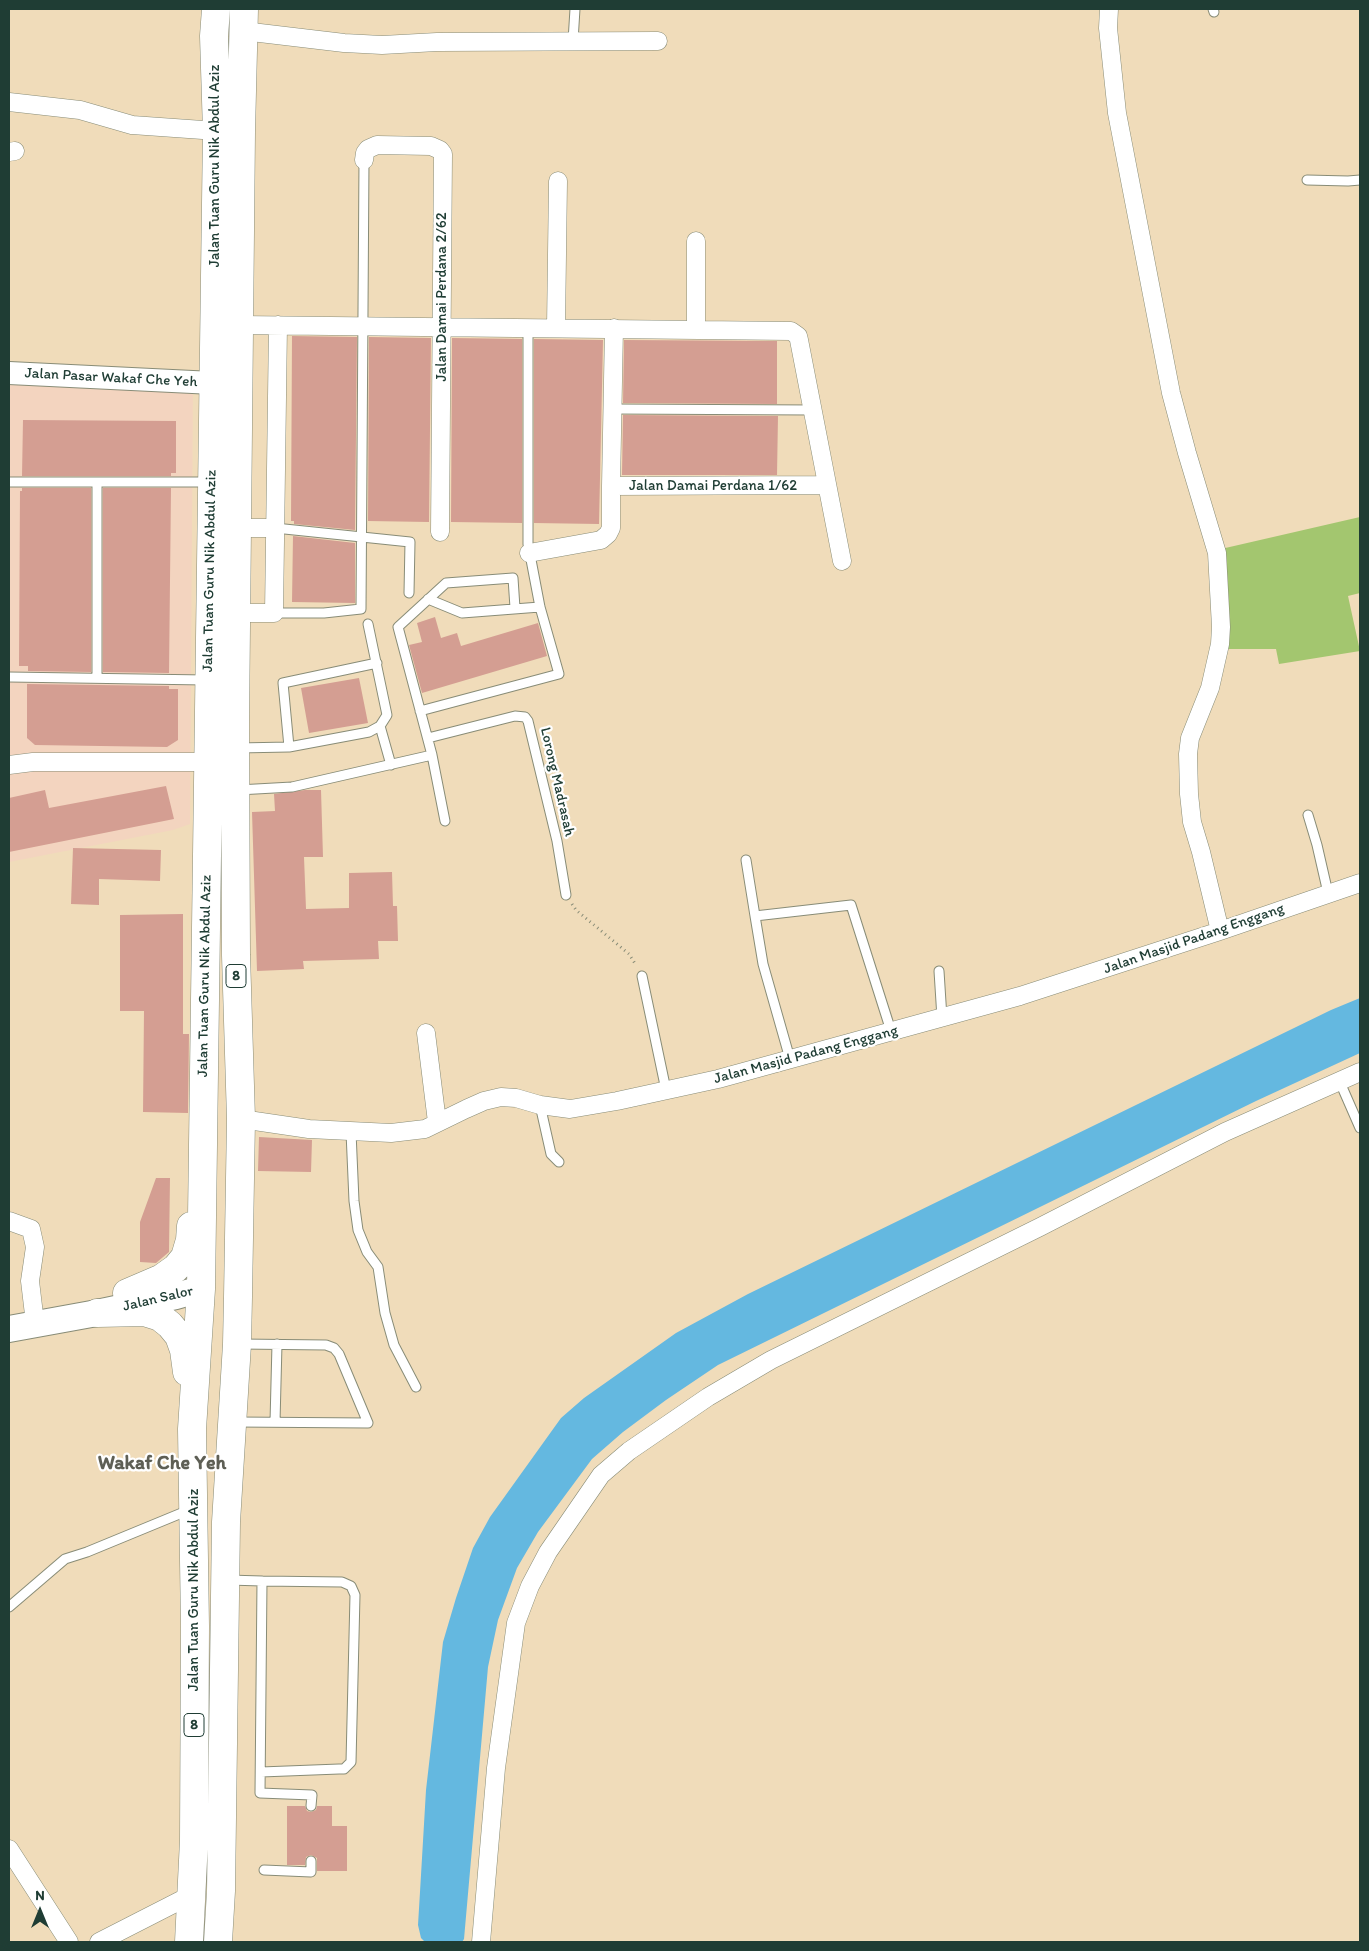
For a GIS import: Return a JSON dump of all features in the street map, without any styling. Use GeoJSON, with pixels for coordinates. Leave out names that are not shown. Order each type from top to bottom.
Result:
{"type":"FeatureCollection","features":[{"type":"Feature","properties":{"kind":"main road","name":"Jalan Tuan Guru Nik Abdul Aziz"},"geometry":{"type":"LineString","coordinates":[[188,1942],[194,1830],[194,1508],[192,1429],[201,1289],[217,131],[214,36],[216,9]]}},
{"type":"Feature","properties":{"kind":"main road","name":"Jalan Tuan Guru Nik Abdul Aziz"},"geometry":{"type":"LineString","coordinates":[[218,1942],[226,1522],[237,1344],[241,1119],[236,955],[236,614],[243,20]]}},
{"type":"Feature","properties":{"kind":"main road"},"geometry":{"type":"LineString","coordinates":[[226,1522],[220,1318],[218,1306],[212,1297],[201,1289],[212,1278],[218,1266],[221,1250],[222,1141],[236,955]]}},
{"type":"Feature","properties":{"kind":"main road"},"geometry":{"type":"LineString","coordinates":[[127,1294],[162,1278],[176,1268],[185,1257],[190,1240],[203,1126]]}},
{"type":"Feature","properties":{"kind":"main road","name":"Jalan Salor"},"geometry":{"type":"LineString","coordinates":[[41,1322],[94,1302],[127,1294],[176,1284],[187,1284],[201,1289]]}},
{"type":"Feature","properties":{"kind":"main road","name":"Jalan Salor"},"geometry":{"type":"LineString","coordinates":[[9,1329],[97,1313],[201,1289]]}},
{"type":"Feature","properties":{"kind":"main road"},"geometry":{"type":"LineString","coordinates":[[97,1313],[144,1312],[160,1317],[170,1325],[179,1336],[184,1350],[192,1429]]}},
{"type":"Feature","properties":{"kind":"street"},"geometry":{"type":"LineString","coordinates":[[1108,9],[1108,28],[1117,113],[1171,393],[1217,553],[1221,627],[1220,644],[1210,688],[1190,738],[1188,754],[1192,822],[1220,931]]}},
{"type":"Feature","properties":{"kind":"street"},"geometry":{"type":"LineString","coordinates":[[243,20],[344,43],[382,45],[658,41]]}},
{"type":"Feature","properties":{"kind":"street"},"geometry":{"type":"LineString","coordinates":[[9,102],[80,110],[132,124],[217,131]]}},
{"type":"Feature","properties":{"kind":"street","name":"Jalan Damai Perdana 2/62"},"geometry":{"type":"LineString","coordinates":[[364,160],[368,149],[377,145],[430,146],[440,150],[443,154],[440,532]]}},
{"type":"Feature","properties":{"kind":"street"},"geometry":{"type":"LineString","coordinates":[[556,328],[558,181]]}},
{"type":"Feature","properties":{"kind":"street"},"geometry":{"type":"LineString","coordinates":[[696,241],[696,329]]}},
{"type":"Feature","properties":{"kind":"street"},"geometry":{"type":"LineString","coordinates":[[239,325],[786,330],[795,333],[799,340],[842,561]]}},
{"type":"Feature","properties":{"kind":"street"},"geometry":{"type":"LineString","coordinates":[[236,614],[274,614],[278,325]]}},
{"type":"Feature","properties":{"kind":"street"},"geometry":{"type":"LineString","coordinates":[[611,486],[614,328]]}},
{"type":"Feature","properties":{"kind":"street","name":"Jalan Pasar Wakaf Che Yeh"},"geometry":{"type":"LineString","coordinates":[[9,372],[213,383]]}},
{"type":"Feature","properties":{"kind":"street","name":"Jalan Damai Perdana 1/62"},"geometry":{"type":"LineString","coordinates":[[529,553],[601,540],[608,534],[611,528],[611,486],[827,485]]}},
{"type":"Feature","properties":{"kind":"street"},"geometry":{"type":"LineString","coordinates":[[237,528],[276,528]]}},
{"type":"Feature","properties":{"kind":"street"},"geometry":{"type":"LineString","coordinates":[[9,765],[33,762],[208,762]]}},
{"type":"Feature","properties":{"kind":"street","name":"Jalan Masjid Padang Enggang"},"geometry":{"type":"LineString","coordinates":[[241,1119],[351,1132],[391,1133],[425,1129],[484,1102],[501,1098],[516,1098],[540,1105],[570,1109],[590,1107],[718,1079],[891,1031],[942,1019],[1220,931],[1360,883]]}},
{"type":"Feature","properties":{"kind":"street"},"geometry":{"type":"LineString","coordinates":[[426,1033],[437,1122]]}},
{"type":"Feature","properties":{"kind":"street"},"geometry":{"type":"LineString","coordinates":[[481,1942],[496,1768],[516,1623],[530,1586],[548,1552],[601,1475],[637,1445],[708,1397],[771,1360],[1040,1227],[1225,1132],[1360,1072]]}},
{"type":"Feature","properties":{"kind":"street"},"geometry":{"type":"LineString","coordinates":[[9,1221],[31,1229],[35,1247],[30,1280],[41,1322]]}},
{"type":"Feature","properties":{"kind":"street"},"geometry":{"type":"LineString","coordinates":[[9,1849],[69,1942]]}},
{"type":"Feature","properties":{"kind":"street"},"geometry":{"type":"LineString","coordinates":[[99,1942],[191,1895]]}},
{"type":"Feature","properties":{"kind":"lane"},"geometry":{"type":"LineString","coordinates":[[573,42],[575,9]]}},
{"type":"Feature","properties":{"kind":"lane"},"geometry":{"type":"LineString","coordinates":[[274,614],[324,613],[362,609],[364,160]]}},
{"type":"Feature","properties":{"kind":"lane"},"geometry":{"type":"LineString","coordinates":[[1308,180],[1360,180]]}},
{"type":"Feature","properties":{"kind":"lane"},"geometry":{"type":"LineString","coordinates":[[420,711],[559,674],[540,606],[529,553],[528,327]]}},
{"type":"Feature","properties":{"kind":"lane"},"geometry":{"type":"LineString","coordinates":[[612,409],[813,410]]}},
{"type":"Feature","properties":{"kind":"lane"},"geometry":{"type":"LineString","coordinates":[[9,482],[212,482]]}},
{"type":"Feature","properties":{"kind":"lane"},"geometry":{"type":"LineString","coordinates":[[97,482],[97,678]]}},
{"type":"Feature","properties":{"kind":"lane"},"geometry":{"type":"LineString","coordinates":[[276,528],[410,542],[409,593]]}},
{"type":"Feature","properties":{"kind":"lane"},"geometry":{"type":"LineString","coordinates":[[445,821],[428,738],[398,627],[446,583],[512,578],[515,608]]}},
{"type":"Feature","properties":{"kind":"lane"},"geometry":{"type":"LineString","coordinates":[[428,599],[462,614],[540,606]]}},
{"type":"Feature","properties":{"kind":"lane"},"geometry":{"type":"LineString","coordinates":[[236,748],[289,747],[369,732],[380,726],[387,715],[368,624]]}},
{"type":"Feature","properties":{"kind":"lane"},"geometry":{"type":"LineString","coordinates":[[289,747],[283,683],[377,664]]}},
{"type":"Feature","properties":{"kind":"lane"},"geometry":{"type":"LineString","coordinates":[[9,677],[209,680]]}},
{"type":"Feature","properties":{"kind":"lane","name":"Lorong Madrasah"},"geometry":{"type":"LineString","coordinates":[[428,738],[514,716],[520,716],[528,721],[556,840],[566,895]]}},
{"type":"Feature","properties":{"kind":"lane"},"geometry":{"type":"LineString","coordinates":[[380,726],[391,765]]}},
{"type":"Feature","properties":{"kind":"lane"},"geometry":{"type":"LineString","coordinates":[[236,790],[292,787],[432,756]]}},
{"type":"Feature","properties":{"kind":"lane"},"geometry":{"type":"LineString","coordinates":[[1308,815],[1317,844],[1328,893]]}},
{"type":"Feature","properties":{"kind":"lane"},"geometry":{"type":"LineString","coordinates":[[746,860],[763,964],[790,1059]]}},
{"type":"Feature","properties":{"kind":"lane"},"geometry":{"type":"LineString","coordinates":[[755,916],[851,905],[891,1031]]}},
{"type":"Feature","properties":{"kind":"lane"},"geometry":{"type":"LineString","coordinates":[[939,971],[942,1019]]}},
{"type":"Feature","properties":{"kind":"lane"},"geometry":{"type":"LineString","coordinates":[[642,976],[666,1090]]}},
{"type":"Feature","properties":{"kind":"lane"},"geometry":{"type":"LineString","coordinates":[[1339,1080],[1360,1128]]}},
{"type":"Feature","properties":{"kind":"lane"},"geometry":{"type":"LineString","coordinates":[[540,1105],[551,1154],[559,1162]]}},
{"type":"Feature","properties":{"kind":"lane"},"geometry":{"type":"LineString","coordinates":[[351,1132],[354,1201],[358,1230],[367,1252],[378,1267],[385,1313],[394,1345],[416,1387]]}},
{"type":"Feature","properties":{"kind":"lane"},"geometry":{"type":"LineString","coordinates":[[232,1422],[368,1422],[339,1354],[334,1348],[326,1345],[237,1344]]}},
{"type":"Feature","properties":{"kind":"lane"},"geometry":{"type":"LineString","coordinates":[[275,1422],[277,1344]]}},
{"type":"Feature","properties":{"kind":"lane"},"geometry":{"type":"LineString","coordinates":[[9,1607],[65,1559],[87,1552],[194,1508]]}},
{"type":"Feature","properties":{"kind":"lane"},"geometry":{"type":"LineString","coordinates":[[225,1580],[342,1582],[351,1586],[355,1595],[351,1762],[344,1769],[339,1770],[261,1772]]}},
{"type":"Feature","properties":{"kind":"lane"},"geometry":{"type":"LineString","coordinates":[[262,1581],[260,1793],[312,1795],[311,1806]]}},
{"type":"Feature","properties":{"kind":"lane"},"geometry":{"type":"LineString","coordinates":[[264,1870],[311,1872],[311,1861]]}},
{"type":"Feature","properties":{"kind":"path"},"geometry":{"type":"LineString","coordinates":[[566,895],[576,910],[629,954]]}},
{"type":"Feature","properties":{"kind":"shaded area"},"geometry":{"type":"Polygon","coordinates":[[[9,373],[193,381],[190,824],[173,830],[9,862],[9,373]]]}},
{"type":"Feature","properties":{"kind":"green space"},"geometry":{"type":"Polygon","coordinates":[[[1360,517],[1360,593],[1348,596],[1360,651],[1279,664],[1276,649],[1227,649],[1221,549],[1360,517]]]}},
{"type":"Feature","properties":{"kind":"water"},"geometry":{"type":"Polygon","coordinates":[[[1360,998],[1360,1053],[1256,1101],[718,1365],[623,1432],[592,1459],[538,1532],[517,1568],[498,1620],[488,1667],[464,1939],[462,1942],[425,1942],[421,1938],[418,1925],[426,1790],[443,1642],[473,1548],[490,1517],[561,1418],[584,1398],[676,1333],[748,1294],[1331,1010],[1360,998]]]}},
{"type":"Feature","properties":{"kind":"building"},"geometry":{"type":"Polygon","coordinates":[[[292,336],[357,337],[355,530],[294,524],[294,521],[291,521],[292,336]]]}},
{"type":"Feature","properties":{"kind":"building"},"geometry":{"type":"Polygon","coordinates":[[[369,337],[431,338],[429,522],[368,521],[369,337]]]}},
{"type":"Feature","properties":{"kind":"building"},"geometry":{"type":"Polygon","coordinates":[[[452,338],[522,339],[522,523],[451,522],[452,338]]]}},
{"type":"Feature","properties":{"kind":"building"},"geometry":{"type":"Polygon","coordinates":[[[534,339],[603,340],[599,524],[534,523],[534,339]]]}},
{"type":"Feature","properties":{"kind":"building"},"geometry":{"type":"Polygon","coordinates":[[[624,340],[777,341],[777,404],[623,403],[624,340]]]}},
{"type":"Feature","properties":{"kind":"building"},"geometry":{"type":"Polygon","coordinates":[[[623,415],[778,416],[777,475],[622,475],[623,415]]]}},
{"type":"Feature","properties":{"kind":"building"},"geometry":{"type":"Polygon","coordinates":[[[23,420],[176,421],[176,473],[171,473],[171,476],[22,476],[23,420]]]}},
{"type":"Feature","properties":{"kind":"building"},"geometry":{"type":"Polygon","coordinates":[[[22,488],[91,488],[91,672],[28,671],[28,666],[19,666],[20,491],[22,491],[22,488]]]}},
{"type":"Feature","properties":{"kind":"building"},"geometry":{"type":"Polygon","coordinates":[[[103,488],[171,488],[169,673],[103,672],[103,488]]]}},
{"type":"Feature","properties":{"kind":"building"},"geometry":{"type":"Polygon","coordinates":[[[293,536],[355,543],[355,603],[292,602],[293,536]]]}},
{"type":"Feature","properties":{"kind":"building"},"geometry":{"type":"Polygon","coordinates":[[[435,617],[441,638],[457,633],[461,646],[538,623],[547,656],[422,693],[409,645],[422,642],[417,623],[435,617]]]}},
{"type":"Feature","properties":{"kind":"building"},"geometry":{"type":"Polygon","coordinates":[[[359,678],[368,723],[309,733],[301,688],[359,678]]]}},
{"type":"Feature","properties":{"kind":"building"},"geometry":{"type":"Polygon","coordinates":[[[27,684],[169,686],[169,689],[178,689],[178,740],[167,747],[35,745],[27,738],[27,684]]]}},
{"type":"Feature","properties":{"kind":"building"},"geometry":{"type":"Polygon","coordinates":[[[166,786],[174,819],[9,852],[9,798],[45,790],[49,808],[166,786]]]}},
{"type":"Feature","properties":{"kind":"building"},"geometry":{"type":"Polygon","coordinates":[[[321,790],[323,857],[304,857],[306,909],[349,908],[349,873],[392,872],[393,906],[397,906],[398,941],[378,941],[379,959],[303,961],[304,969],[257,971],[252,812],[275,811],[274,794],[321,790]]]}},
{"type":"Feature","properties":{"kind":"building"},"geometry":{"type":"Polygon","coordinates":[[[73,848],[161,850],[160,881],[99,879],[99,905],[71,904],[73,848]]]}},
{"type":"Feature","properties":{"kind":"building"},"geometry":{"type":"Polygon","coordinates":[[[183,914],[183,1034],[189,1034],[188,1113],[143,1112],[144,1011],[120,1011],[120,915],[183,914]]]}},
{"type":"Feature","properties":{"kind":"building"},"geometry":{"type":"Polygon","coordinates":[[[259,1137],[312,1140],[311,1172],[258,1171],[259,1137]]]}},
{"type":"Feature","properties":{"kind":"building"},"geometry":{"type":"Polygon","coordinates":[[[156,1178],[170,1178],[169,1252],[156,1263],[140,1262],[140,1222],[156,1178]]]}},
{"type":"Feature","properties":{"kind":"building"},"geometry":{"type":"Polygon","coordinates":[[[287,1806],[305,1806],[307,1811],[311,1812],[316,1810],[317,1806],[332,1806],[332,1826],[347,1826],[347,1871],[317,1871],[317,1858],[311,1855],[306,1857],[305,1865],[287,1865],[287,1806]]]}},
{"type":"Feature","properties":{"kind":"district","name":"Wakaf Che Yeh"},"geometry":{"type":"Point","coordinates":[162,1464]}}]}
